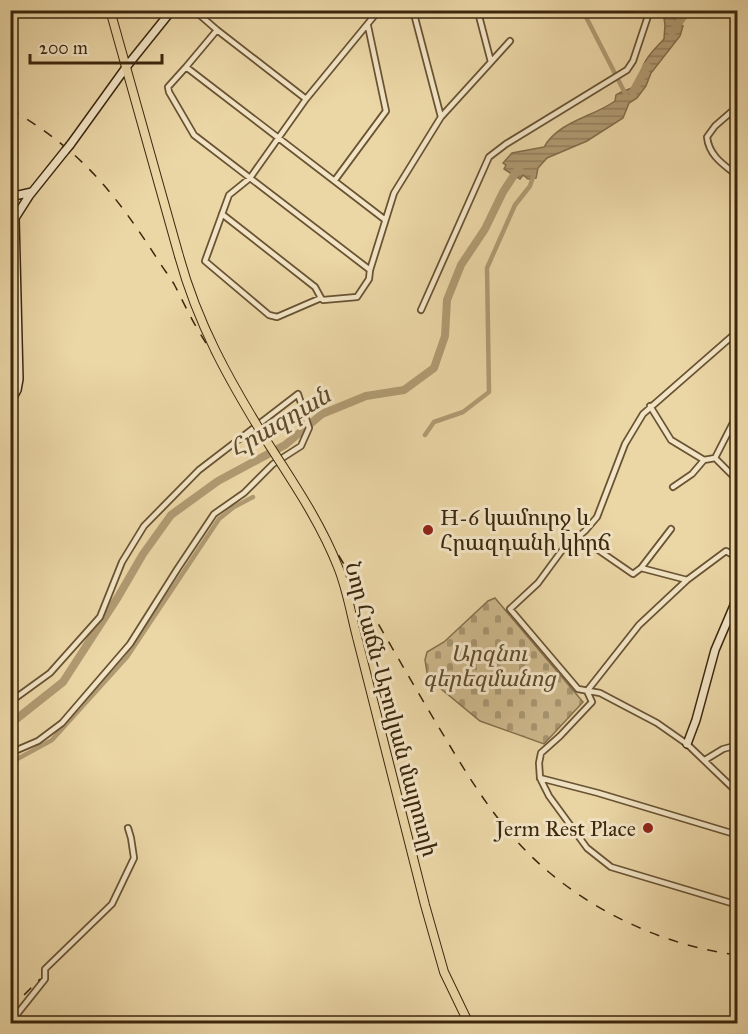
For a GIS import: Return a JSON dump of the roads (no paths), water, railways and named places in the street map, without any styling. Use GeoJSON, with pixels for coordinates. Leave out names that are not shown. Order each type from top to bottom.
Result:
{"type":"FeatureCollection","features":[{"type":"Feature","properties":{"kind":"main road","name":"Նոր Հաճն-Աբովյան մայրուղի"},"geometry":{"type":"LineString","coordinates":[[110,10],[196,310],[215,353],[312,513],[344,583],[444,972],[469,1023]]}},
{"type":"Feature","properties":{"kind":"street"},"geometry":{"type":"LineString","coordinates":[[10,403],[17,390],[19,379],[13,216],[172,10]]}},
{"type":"Feature","properties":{"kind":"street"},"geometry":{"type":"LineString","coordinates":[[194,10],[306,99]]}},
{"type":"Feature","properties":{"kind":"street"},"geometry":{"type":"LineString","coordinates":[[379,10],[306,99],[250,178],[229,195],[205,261],[269,315],[277,317],[321,298],[323,300],[357,297],[369,279],[384,219],[394,193],[441,117],[510,41]]}},
{"type":"Feature","properties":{"kind":"street"},"geometry":{"type":"LineString","coordinates":[[413,10],[441,117]]}},
{"type":"Feature","properties":{"kind":"street"},"geometry":{"type":"LineString","coordinates":[[471,10],[479,16],[491,62]]}},
{"type":"Feature","properties":{"kind":"street"},"geometry":{"type":"LineString","coordinates":[[421,310],[489,157],[627,70],[633,61],[650,10]]}},
{"type":"Feature","properties":{"kind":"street"},"geometry":{"type":"LineString","coordinates":[[334,180],[386,111],[368,26]]}},
{"type":"Feature","properties":{"kind":"street"},"geometry":{"type":"LineString","coordinates":[[217,30],[168,87],[194,135],[370,270]]}},
{"type":"Feature","properties":{"kind":"street"},"geometry":{"type":"LineString","coordinates":[[186,67],[384,219]]}},
{"type":"Feature","properties":{"kind":"street"},"geometry":{"type":"LineString","coordinates":[[738,106],[715,126],[707,137],[708,145],[715,157],[738,176]]}},
{"type":"Feature","properties":{"kind":"street"},"geometry":{"type":"LineString","coordinates":[[10,197],[32,192]]}},
{"type":"Feature","properties":{"kind":"street"},"geometry":{"type":"LineString","coordinates":[[222,214],[315,287],[321,298]]}},
{"type":"Feature","properties":{"kind":"street"},"geometry":{"type":"LineString","coordinates":[[738,331],[643,414],[625,444],[597,517],[564,549],[538,583],[510,609],[578,689],[600,693],[657,723],[687,744],[738,793]]}},
{"type":"Feature","properties":{"kind":"street"},"geometry":{"type":"LineString","coordinates":[[10,702],[50,673],[100,617],[122,562],[144,526],[199,470],[298,394],[309,428],[300,446],[273,464],[244,493],[220,508],[207,522],[130,644],[62,723],[50,733],[10,753]]}},
{"type":"Feature","properties":{"kind":"street"},"geometry":{"type":"LineString","coordinates":[[650,406],[671,440],[704,460]]}},
{"type":"Feature","properties":{"kind":"street"},"geometry":{"type":"LineString","coordinates":[[715,458],[737,415]]}},
{"type":"Feature","properties":{"kind":"street"},"geometry":{"type":"LineString","coordinates":[[673,487],[692,474],[704,460],[715,458]]}},
{"type":"Feature","properties":{"kind":"street"},"geometry":{"type":"LineString","coordinates":[[715,458],[738,481]]}},
{"type":"Feature","properties":{"kind":"street"},"geometry":{"type":"LineString","coordinates":[[578,536],[633,574],[641,568],[671,529]]}},
{"type":"Feature","properties":{"kind":"street"},"geometry":{"type":"LineString","coordinates":[[587,692],[639,625],[687,580],[726,551],[738,558]]}},
{"type":"Feature","properties":{"kind":"street"},"geometry":{"type":"LineString","coordinates":[[641,568],[687,580]]}},
{"type":"Feature","properties":{"kind":"street"},"geometry":{"type":"LineString","coordinates":[[687,744],[715,650],[738,596]]}},
{"type":"Feature","properties":{"kind":"street"},"geometry":{"type":"LineString","coordinates":[[587,692],[592,702],[541,753],[540,778],[549,796],[587,848],[611,867],[738,904]]}},
{"type":"Feature","properties":{"kind":"street"},"geometry":{"type":"LineString","coordinates":[[705,760],[723,749],[738,745]]}},
{"type":"Feature","properties":{"kind":"street"},"geometry":{"type":"LineString","coordinates":[[540,778],[738,835]]}},
{"type":"Feature","properties":{"kind":"street"},"geometry":{"type":"LineString","coordinates":[[10,1023],[45,979],[45,969],[112,904],[134,858],[128,828]]}},
{"type":"Feature","properties":{"kind":"waterway"},"geometry":{"type":"LineString","coordinates":[[10,18],[14,10]]}},
{"type":"Feature","properties":{"kind":"waterway","name":"Հրազդան"},"geometry":{"type":"LineString","coordinates":[[672,32],[688,10]]}},
{"type":"Feature","properties":{"kind":"waterway"},"geometry":{"type":"LineString","coordinates":[[585,15],[626,95]]}},
{"type":"Feature","properties":{"kind":"waterway","name":"Հրազդան"},"geometry":{"type":"LineString","coordinates":[[633,92],[647,66]]}},
{"type":"Feature","properties":{"kind":"waterway","name":"Հրազդան"},"geometry":{"type":"LineString","coordinates":[[10,724],[63,682],[143,554],[171,515],[218,481],[285,445],[322,414],[366,396],[404,390],[434,368],[445,336],[447,300],[461,265],[485,229],[503,192],[520,166]]}},
{"type":"Feature","properties":{"kind":"waterway"},"geometry":{"type":"LineString","coordinates":[[425,435],[434,422],[463,412],[489,392],[487,268],[515,205],[530,186],[534,174]]}},
{"type":"Feature","properties":{"kind":"waterway"},"geometry":{"type":"LineString","coordinates":[[10,763],[52,740],[127,657],[219,519],[234,507],[253,497]]}},
{"type":"Feature","properties":{"kind":"railway"},"geometry":{"type":"LineString","coordinates":[[10,109],[57,140],[77,157],[127,214],[174,284],[216,359],[325,532],[459,760],[480,794],[505,827],[553,876],[601,908],[654,934],[682,943],[738,955]]}},
{"type":"Feature","properties":{"kind":"railway"},"geometry":{"type":"LineString","coordinates":[[10,1009],[40,979]]}},
{"type":"Feature","properties":{"kind":"place","name":"H-6 կամուրջ և Հրազդանի կիրճ"},"geometry":{"type":"Point","coordinates":[428,530]}},
{"type":"Feature","properties":{"kind":"place","name":"Jerm Rest Place"},"geometry":{"type":"Point","coordinates":[648,828]}},
{"type":"Feature","properties":{"kind":"park label","name":"Արզնու գերեզմանոց"},"geometry":{"type":"Point","coordinates":[489,666]}}]}
